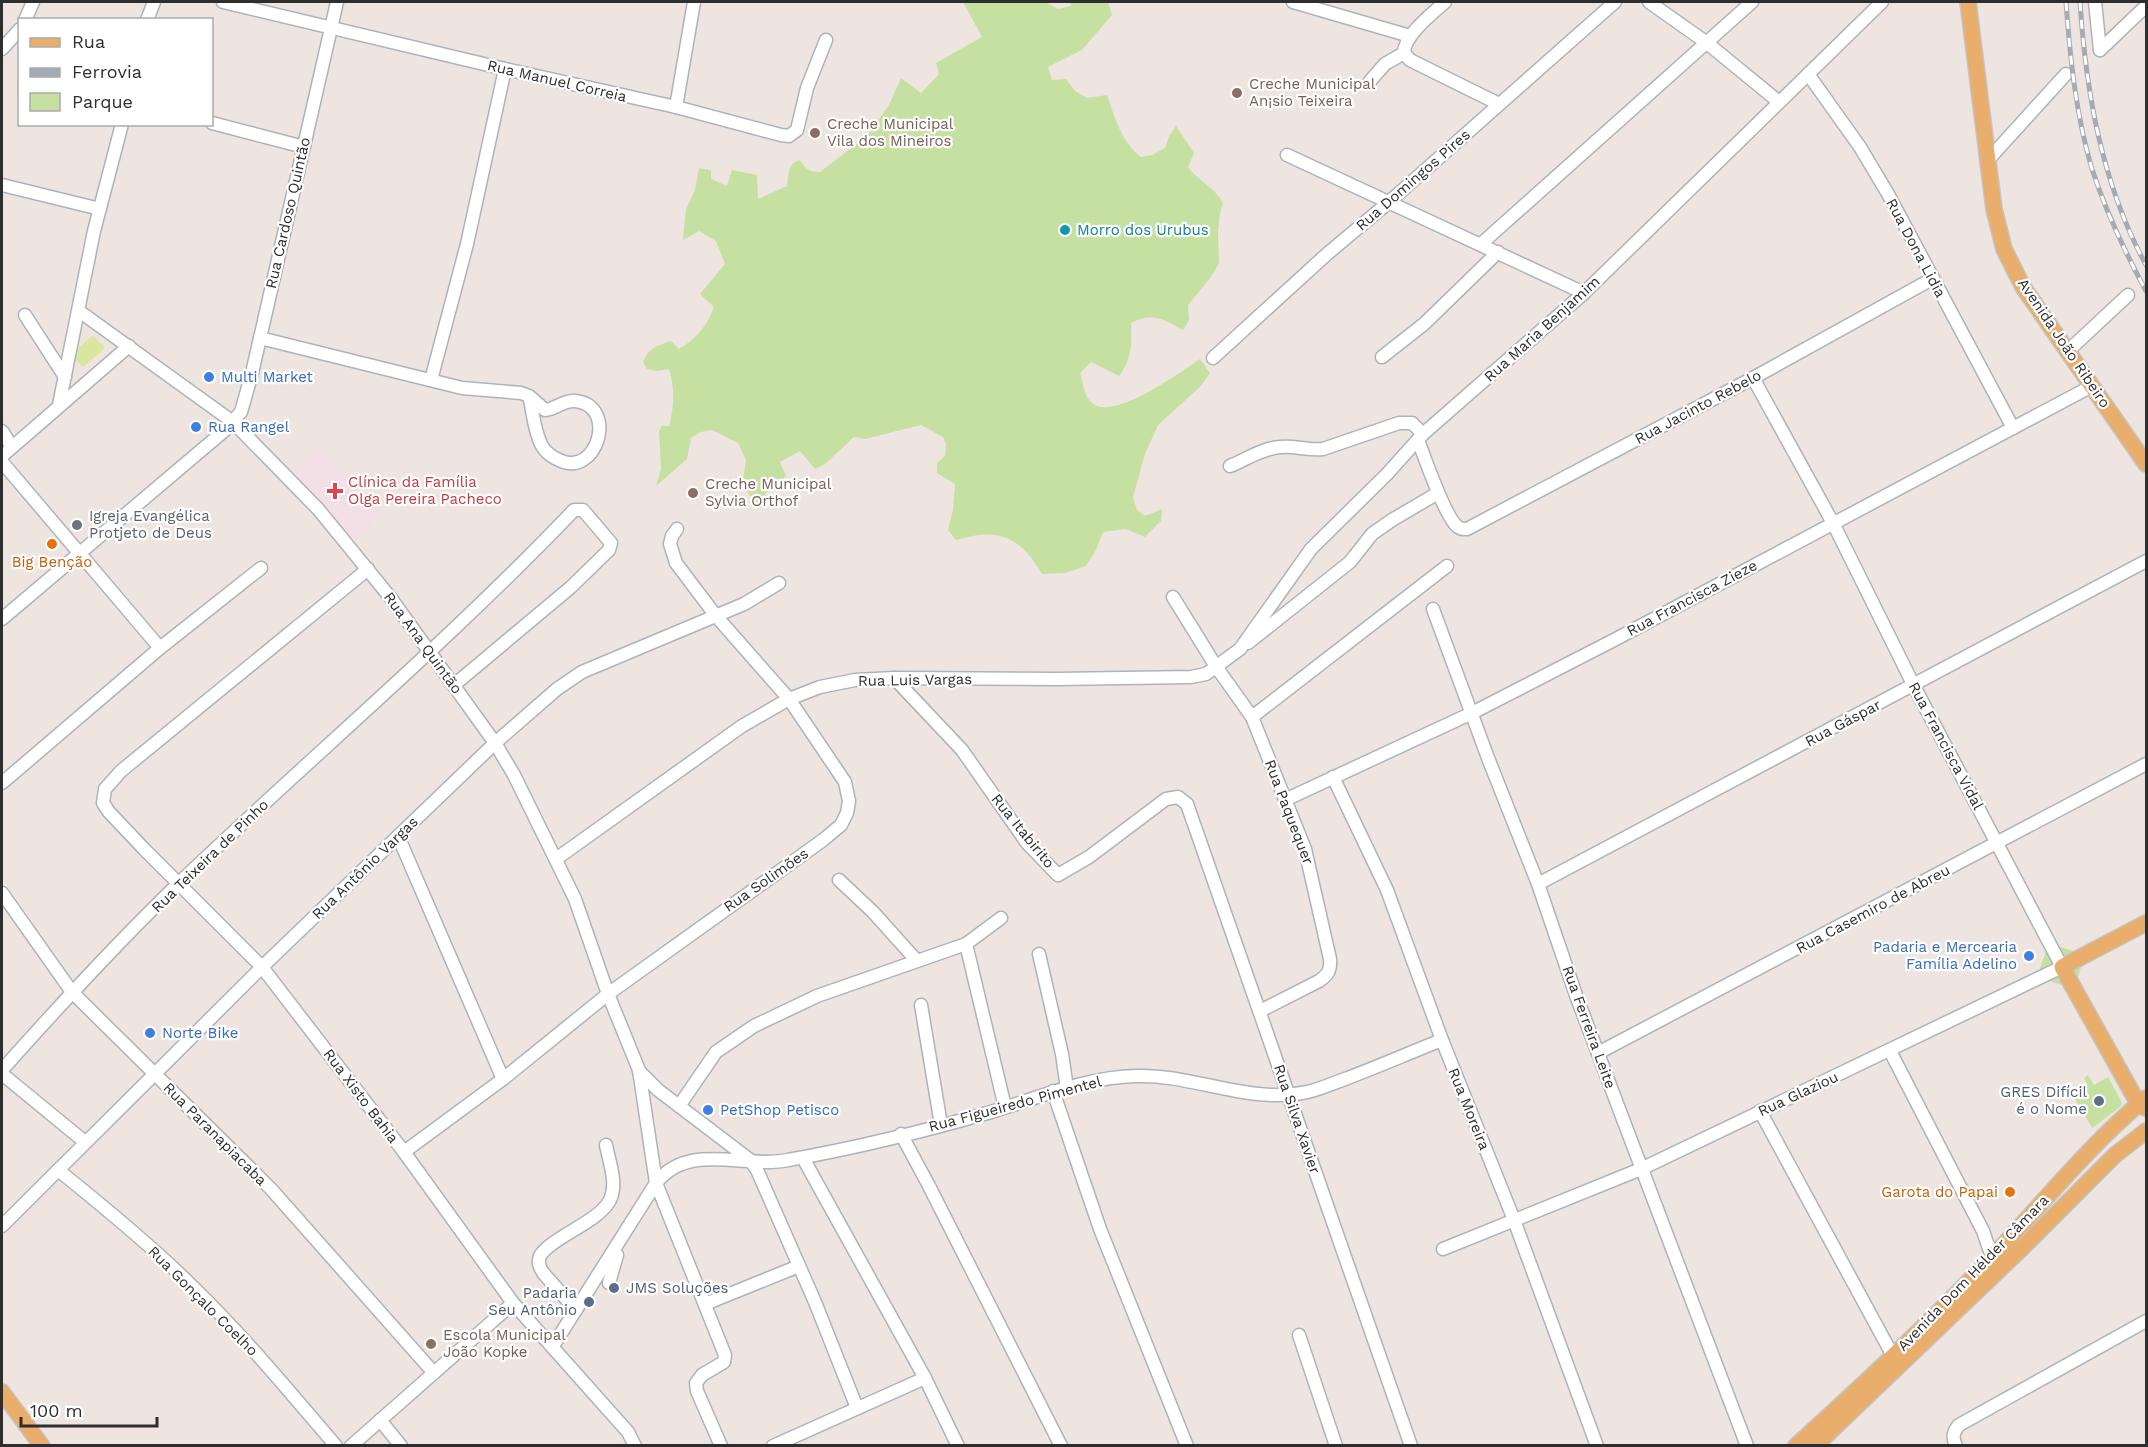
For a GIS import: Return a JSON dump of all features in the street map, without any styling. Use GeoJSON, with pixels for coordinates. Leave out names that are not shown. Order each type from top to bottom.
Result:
{"type":"FeatureCollection","features":[{"type":"Feature","properties":{"kind":"main road","name":"Avenida João Ribeiro"},"geometry":{"type":"LineString","coordinates":[[1968,2],[1994,210],[2004,249],[2024,287],[2146,464]]}},
{"type":"Feature","properties":{"kind":"main road","name":"Rua Glaziou"},"geometry":{"type":"LineString","coordinates":[[2062,967],[2146,923]]}},
{"type":"Feature","properties":{"kind":"main road","name":"Rua Francisca Vidal"},"geometry":{"type":"LineString","coordinates":[[2062,967],[2144,1104]]}},
{"type":"Feature","properties":{"kind":"main road","name":"Avenida Dom Hélder Câmara"},"geometry":{"type":"LineString","coordinates":[[1796,1446],[1893,1356],[1992,1257],[2101,1138],[2144,1104]]}},
{"type":"Feature","properties":{"kind":"main road","name":"Avenida Dom Hélder Câmara"},"geometry":{"type":"LineString","coordinates":[[1815,1446],[2022,1248],[2115,1155],[2146,1131]]}},
{"type":"Feature","properties":{"kind":"main road"},"geometry":{"type":"LineString","coordinates":[[2101,1138],[2108,1138],[2114,1142],[2115,1155]]}},
{"type":"Feature","properties":{"kind":"main road"},"geometry":{"type":"LineString","coordinates":[[2,1392],[42,1446]]}},
{"type":"Feature","properties":{"kind":"street"},"geometry":{"type":"LineString","coordinates":[[26,18],[33,2]]}},
{"type":"Feature","properties":{"kind":"street"},"geometry":{"type":"LineString","coordinates":[[148,18],[154,2]]}},
{"type":"Feature","properties":{"kind":"street","name":"Rua Manuel Correia"},"geometry":{"type":"LineString","coordinates":[[223,2],[676,107],[789,136],[799,126],[802,104],[816,60],[826,40]]}},
{"type":"Feature","properties":{"kind":"street","name":"Rua Cardoso Quintão"},"geometry":{"type":"LineString","coordinates":[[233,422],[241,412],[246,398],[337,2]]}},
{"type":"Feature","properties":{"kind":"street"},"geometry":{"type":"LineString","coordinates":[[676,107],[694,2]]}},
{"type":"Feature","properties":{"kind":"street"},"geometry":{"type":"LineString","coordinates":[[1293,2],[1410,36]]}},
{"type":"Feature","properties":{"kind":"street","name":"Rua Domingos Pires"},"geometry":{"type":"LineString","coordinates":[[1213,358],[1615,2]]}},
{"type":"Feature","properties":{"kind":"street"},"geometry":{"type":"LineString","coordinates":[[1649,2],[1707,43],[1779,102]]}},
{"type":"Feature","properties":{"kind":"street"},"geometry":{"type":"LineString","coordinates":[[1481,244],[1752,2]]}},
{"type":"Feature","properties":{"kind":"street","name":"Rua Maria Benjamim"},"geometry":{"type":"LineString","coordinates":[[1216,668],[1240,649],[1311,549],[1387,474],[1420,437],[1584,293],[1882,2]]}},
{"type":"Feature","properties":{"kind":"street"},"geometry":{"type":"LineString","coordinates":[[2095,2],[2100,50],[2146,6]]}},
{"type":"Feature","properties":{"kind":"street"},"geometry":{"type":"LineString","coordinates":[[1441,3],[1410,36],[1404,53],[1410,60],[1499,104]]}},
{"type":"Feature","properties":{"kind":"street"},"geometry":{"type":"LineString","coordinates":[[2,49],[18,31]]}},
{"type":"Feature","properties":{"kind":"street"},"geometry":{"type":"LineString","coordinates":[[1370,81],[1385,63],[1404,53]]}},
{"type":"Feature","properties":{"kind":"street"},"geometry":{"type":"LineString","coordinates":[[431,380],[467,244],[506,69]]}},
{"type":"Feature","properties":{"kind":"street","name":"Rua Dona Lidia"},"geometry":{"type":"LineString","coordinates":[[1808,74],[1873,167],[2013,428]]}},
{"type":"Feature","properties":{"kind":"street"},"geometry":{"type":"LineString","coordinates":[[1988,160],[2066,74]]}},
{"type":"Feature","properties":{"kind":"street"},"geometry":{"type":"LineString","coordinates":[[213,123],[304,147]]}},
{"type":"Feature","properties":{"kind":"street"},"geometry":{"type":"LineString","coordinates":[[59,405],[100,210],[121,126]]}},
{"type":"Feature","properties":{"kind":"street"},"geometry":{"type":"LineString","coordinates":[[1287,155],[1584,293]]}},
{"type":"Feature","properties":{"kind":"street"},"geometry":{"type":"LineString","coordinates":[[2,185],[100,210]]}},
{"type":"Feature","properties":{"kind":"street"},"geometry":{"type":"LineString","coordinates":[[1382,357],[1424,324],[1498,252]]}},
{"type":"Feature","properties":{"kind":"street","name":"Rua Jacinto Rebelo"},"geometry":{"type":"LineString","coordinates":[[1438,493],[1454,524],[1462,529],[1472,527],[1753,378],[1932,279]]}},
{"type":"Feature","properties":{"kind":"street"},"geometry":{"type":"LineString","coordinates":[[2068,351],[2128,295]]}},
{"type":"Feature","properties":{"kind":"street","name":"Rua Ana Quintão"},"geometry":{"type":"LineString","coordinates":[[79,311],[233,422],[318,509],[368,569],[454,684],[495,743],[556,859],[575,899],[608,994],[639,1070]]}},
{"type":"Feature","properties":{"kind":"street"},"geometry":{"type":"LineString","coordinates":[[24,315],[65,377]]}},
{"type":"Feature","properties":{"kind":"street"},"geometry":{"type":"LineString","coordinates":[[260,338],[462,388],[509,391],[530,396],[545,411],[566,401],[586,404],[597,414],[600,434],[588,458],[576,462],[564,462],[552,457],[543,448],[530,396]]}},
{"type":"Feature","properties":{"kind":"street"},"geometry":{"type":"LineString","coordinates":[[2,456],[129,346]]}},
{"type":"Feature","properties":{"kind":"street","name":"Rua Francisca Vidal"},"geometry":{"type":"LineString","coordinates":[[1753,378],[1833,523],[1914,686],[2062,967]]}},
{"type":"Feature","properties":{"kind":"street","name":"Rua Francisca Zieze"},"geometry":{"type":"LineString","coordinates":[[1287,799],[1472,712],[1692,599],[2092,386]]}},
{"type":"Feature","properties":{"kind":"street"},"geometry":{"type":"LineString","coordinates":[[2,619],[233,422]]}},
{"type":"Feature","properties":{"kind":"street"},"geometry":{"type":"LineString","coordinates":[[1230,466],[1271,448],[1280,446],[1323,449],[1399,423],[1412,423],[1420,437],[1438,493],[1372,534],[1350,562],[1240,649]]}},
{"type":"Feature","properties":{"kind":"street"},"geometry":{"type":"LineString","coordinates":[[2,431],[12,447]]}},
{"type":"Feature","properties":{"kind":"street"},"geometry":{"type":"LineString","coordinates":[[2,462],[160,648]]}},
{"type":"Feature","properties":{"kind":"street","name":"Rua Teixeira de Pinho"},"geometry":{"type":"LineString","coordinates":[[2,1072],[72,992],[179,884],[517,568],[574,510],[584,510],[611,543],[609,550],[571,587],[454,684]]}},
{"type":"Feature","properties":{"kind":"street","name":"Rua Solimões"},"geometry":{"type":"LineString","coordinates":[[404,1152],[503,1079],[608,994],[824,840],[841,825],[847,813],[849,801],[845,782],[789,699],[716,616],[676,563],[670,544],[677,529]]}},
{"type":"Feature","properties":{"kind":"street","name":"Rua Gáspar"},"geometry":{"type":"LineString","coordinates":[[1538,884],[2146,561]]}},
{"type":"Feature","properties":{"kind":"street"},"geometry":{"type":"LineString","coordinates":[[1252,717],[1447,566]]}},
{"type":"Feature","properties":{"kind":"street"},"geometry":{"type":"LineString","coordinates":[[2,783],[160,648],[261,568]]}},
{"type":"Feature","properties":{"kind":"street","name":"Rua Xisto Bahia"},"geometry":{"type":"LineString","coordinates":[[368,569],[121,771],[105,789],[103,803],[109,812],[262,967],[404,1152],[513,1303],[628,1432],[635,1446]]}},
{"type":"Feature","properties":{"kind":"street","name":"Rua Antônio Vargas"},"geometry":{"type":"LineString","coordinates":[[2,1226],[262,967],[495,743],[557,688],[582,672],[744,604],[779,583]]}},
{"type":"Feature","properties":{"kind":"street","name":"Rua Paquequer"},"geometry":{"type":"LineString","coordinates":[[1173,597],[1216,668],[1252,717],[1287,799],[1311,873],[1331,968],[1319,981],[1260,1011]]}},
{"type":"Feature","properties":{"kind":"street","name":"Rua Ferreira Leite"},"geometry":{"type":"LineString","coordinates":[[1433,609],[1538,884],[1577,998],[1641,1169],[1747,1446]]}},
{"type":"Feature","properties":{"kind":"street","name":"Rua Luis Vargas"},"geometry":{"type":"LineString","coordinates":[[556,859],[742,726],[789,699],[820,687],[855,680],[894,678],[1191,676],[1206,674],[1216,668]]}},
{"type":"Feature","properties":{"kind":"street","name":"Rua Itabirito"},"geometry":{"type":"LineString","coordinates":[[894,678],[962,750],[1028,843],[1058,875],[1089,857],[1166,799],[1178,797]]}},
{"type":"Feature","properties":{"kind":"street","name":"Rua Casemiro de Abreu"},"geometry":{"type":"LineString","coordinates":[[1598,1053],[2146,764]]}},
{"type":"Feature","properties":{"kind":"street","name":"Rua Moreira"},"geometry":{"type":"LineString","coordinates":[[1333,777],[1387,890],[1442,1040],[1514,1220],[1597,1446]]}},
{"type":"Feature","properties":{"kind":"street","name":"Rua Silva Xavier"},"geometry":{"type":"LineString","coordinates":[[1178,797],[1187,804],[1411,1446]]}},
{"type":"Feature","properties":{"kind":"street"},"geometry":{"type":"LineString","coordinates":[[398,836],[503,1079]]}},
{"type":"Feature","properties":{"kind":"street"},"geometry":{"type":"LineString","coordinates":[[839,880],[873,912],[917,961]]}},
{"type":"Feature","properties":{"kind":"street","name":"Rua Paranapiacaba"},"geometry":{"type":"LineString","coordinates":[[2,892],[72,992],[271,1189],[434,1373]]}},
{"type":"Feature","properties":{"kind":"street"},"geometry":{"type":"LineString","coordinates":[[679,1106],[716,1052],[754,1026],[816,996],[966,944],[1000,918]]}},
{"type":"Feature","properties":{"kind":"street"},"geometry":{"type":"LineString","coordinates":[[966,944],[1005,1107]]}},
{"type":"Feature","properties":{"kind":"street"},"geometry":{"type":"LineString","coordinates":[[1039,954],[1062,1053],[1067,1088]]}},
{"type":"Feature","properties":{"kind":"street","name":"Rua Glaziou"},"geometry":{"type":"LineString","coordinates":[[1443,1249],[1641,1169],[2062,967]]}},
{"type":"Feature","properties":{"kind":"street"},"geometry":{"type":"LineString","coordinates":[[921,1005],[941,1125]]}},
{"type":"Feature","properties":{"kind":"street","name":"Rua Figueiredo Pimentel"},"geometry":{"type":"LineString","coordinates":[[553,1346],[656,1183],[666,1171],[678,1164],[689,1161],[750,1160],[769,1163],[803,1158],[941,1125],[1053,1091],[1117,1077],[1154,1076],[1248,1092],[1289,1095],[1310,1092],[1442,1040]]}},
{"type":"Feature","properties":{"kind":"street"},"geometry":{"type":"LineString","coordinates":[[1890,1051],[1983,1231],[1992,1257]]}},
{"type":"Feature","properties":{"kind":"street"},"geometry":{"type":"LineString","coordinates":[[639,1070],[649,1082],[750,1160],[757,1170],[857,1408]]}},
{"type":"Feature","properties":{"kind":"street"},"geometry":{"type":"LineString","coordinates":[[639,1070],[656,1183],[725,1355],[724,1362],[702,1375],[696,1383],[697,1391],[721,1446]]}},
{"type":"Feature","properties":{"kind":"street"},"geometry":{"type":"LineString","coordinates":[[2,1072],[85,1142]]}},
{"type":"Feature","properties":{"kind":"street"},"geometry":{"type":"LineString","coordinates":[[1053,1091],[1100,1229],[1187,1446]]}},
{"type":"Feature","properties":{"kind":"street"},"geometry":{"type":"LineString","coordinates":[[1760,1111],[1893,1356]]}},
{"type":"Feature","properties":{"kind":"street"},"geometry":{"type":"LineString","coordinates":[[902,1134],[1061,1446]]}},
{"type":"Feature","properties":{"kind":"street"},"geometry":{"type":"LineString","coordinates":[[576,1310],[540,1268],[539,1260],[545,1250],[607,1206],[614,1185],[606,1145]]}},
{"type":"Feature","properties":{"kind":"street"},"geometry":{"type":"LineString","coordinates":[[803,1158],[924,1378],[958,1446]]}},
{"type":"Feature","properties":{"kind":"street","name":"Rua Gonçalo Coelho"},"geometry":{"type":"LineString","coordinates":[[58,1170],[128,1227],[189,1283],[246,1341],[336,1446]]}},
{"type":"Feature","properties":{"kind":"street"},"geometry":{"type":"LineString","coordinates":[[1983,1231],[1997,1238],[2008,1240]]}},
{"type":"Feature","properties":{"kind":"street","name":"Rua Figueiredo Pimentel"},"geometry":{"type":"LineString","coordinates":[[609,1283],[621,1239]]}},
{"type":"Feature","properties":{"kind":"street"},"geometry":{"type":"LineString","coordinates":[[705,1304],[799,1266]]}},
{"type":"Feature","properties":{"kind":"street"},"geometry":{"type":"LineString","coordinates":[[351,1446],[513,1303]]}},
{"type":"Feature","properties":{"kind":"street"},"geometry":{"type":"LineString","coordinates":[[1956,1446],[1953,1438],[1954,1431],[1966,1421],[2146,1321]]}},
{"type":"Feature","properties":{"kind":"street"},"geometry":{"type":"LineString","coordinates":[[1299,1335],[1336,1446]]}},
{"type":"Feature","properties":{"kind":"street"},"geometry":{"type":"LineString","coordinates":[[773,1446],[924,1378]]}},
{"type":"Feature","properties":{"kind":"street"},"geometry":{"type":"LineString","coordinates":[[380,1420],[401,1446]]}},
{"type":"Feature","properties":{"kind":"shaded area","name":"Clínica da Família Olga Pereira Pacheco"},"geometry":{"type":"Polygon","coordinates":[[[319,447],[380,511],[370,529],[353,543],[291,472],[319,447]]]}},
{"type":"Feature","properties":{"kind":"green space"},"geometry":{"type":"Polygon","coordinates":[[[963,2],[1046,2],[1058,9],[1071,6],[1070,2],[1108,2],[1112,15],[1082,50],[1048,67],[1052,80],[1066,79],[1075,91],[1087,98],[1107,95],[1116,121],[1128,144],[1141,157],[1152,155],[1165,148],[1176,126],[1194,153],[1188,167],[1215,192],[1223,203],[1218,233],[1219,263],[1211,277],[1188,305],[1189,320],[1183,330],[1157,318],[1138,320],[1131,323],[1130,351],[1119,376],[1091,362],[1080,373],[1087,397],[1092,403],[1102,407],[1130,401],[1200,359],[1210,373],[1201,386],[1158,425],[1145,454],[1133,497],[1137,510],[1145,516],[1162,509],[1161,521],[1145,537],[1126,529],[1103,532],[1086,566],[1065,573],[1042,574],[1025,551],[1006,538],[984,534],[956,540],[948,530],[953,510],[955,484],[937,473],[937,463],[945,456],[946,445],[943,437],[921,425],[865,439],[854,437],[825,464],[815,469],[800,451],[780,462],[786,476],[765,494],[768,501],[759,506],[742,486],[746,460],[738,443],[712,430],[701,432],[691,438],[687,459],[656,486],[661,469],[659,431],[662,426],[669,426],[673,390],[669,369],[657,371],[647,369],[643,362],[647,354],[657,346],[671,341],[679,349],[700,331],[714,307],[700,294],[725,264],[716,241],[699,231],[683,240],[686,209],[695,190],[699,168],[711,170],[711,179],[727,186],[732,170],[757,175],[758,199],[787,186],[789,170],[796,161],[800,160],[808,169],[820,172],[867,136],[889,105],[901,78],[921,93],[939,74],[936,63],[982,37],[963,2]]]}},
{"type":"Feature","properties":{"kind":"green space"},"geometry":{"type":"Polygon","coordinates":[[[93,335],[105,348],[83,367],[71,355],[93,335]]]}},
{"type":"Feature","properties":{"kind":"green space"},"geometry":{"type":"Polygon","coordinates":[[[2049,943],[2085,955],[2074,989],[2037,977],[2049,943]]]}},
{"type":"Feature","properties":{"kind":"green space","name":"GRES Difícil é o Nome"},"geometry":{"type":"Polygon","coordinates":[[[2088,1075],[2094,1085],[2108,1077],[2122,1103],[2092,1128],[2075,1099],[2087,1084],[2084,1078],[2088,1075]]]}},
{"type":"Feature","properties":{"kind":"railway"},"geometry":{"type":"LineString","coordinates":[[2066,2],[2074,86],[2086,149],[2103,201],[2146,291]]}},
{"type":"Feature","properties":{"kind":"railway"},"geometry":{"type":"LineString","coordinates":[[2080,2],[2092,104],[2107,170],[2118,203],[2146,265]]}},
{"type":"Feature","properties":{"kind":"place","name":"Creche Municipal An¡sio Teixeira"},"geometry":{"type":"Point","coordinates":[1237,93]}},
{"type":"Feature","properties":{"kind":"place","name":"Creche Municipal Vila dos Mineiros"},"geometry":{"type":"Point","coordinates":[815,133]}},
{"type":"Feature","properties":{"kind":"place","name":"Morro dos Urubus"},"geometry":{"type":"Point","coordinates":[1065,230]}},
{"type":"Feature","properties":{"kind":"place","name":"Multi Market"},"geometry":{"type":"Point","coordinates":[209,377]}},
{"type":"Feature","properties":{"kind":"place","name":"Rua Rangel"},"geometry":{"type":"Point","coordinates":[196,427]}},
{"type":"Feature","properties":{"kind":"place","name":"Clínica da Família Olga Pereira Pacheco"},"geometry":{"type":"Point","coordinates":[335,491]}},
{"type":"Feature","properties":{"kind":"place","name":"Creche Municipal Sylvia Orthof"},"geometry":{"type":"Point","coordinates":[693,493]}},
{"type":"Feature","properties":{"kind":"place","name":"Igreja Evangélica Protjeto de Deus"},"geometry":{"type":"Point","coordinates":[77,525]}},
{"type":"Feature","properties":{"kind":"place","name":"Big Benção"},"geometry":{"type":"Point","coordinates":[52,544]}},
{"type":"Feature","properties":{"kind":"place","name":"Padaria e Mercearia Família Adelino"},"geometry":{"type":"Point","coordinates":[2029,956]}},
{"type":"Feature","properties":{"kind":"place","name":"Norte Bike"},"geometry":{"type":"Point","coordinates":[150,1033]}},
{"type":"Feature","properties":{"kind":"place","name":"GRES Difícil é o Nome"},"geometry":{"type":"Point","coordinates":[2099,1101]}},
{"type":"Feature","properties":{"kind":"place","name":"PetShop Petisco"},"geometry":{"type":"Point","coordinates":[708,1110]}},
{"type":"Feature","properties":{"kind":"place","name":"Garota do Papai"},"geometry":{"type":"Point","coordinates":[2010,1192]}},
{"type":"Feature","properties":{"kind":"place","name":"JMS Soluções"},"geometry":{"type":"Point","coordinates":[614,1288]}},
{"type":"Feature","properties":{"kind":"place","name":"Padaria Seu Antônio"},"geometry":{"type":"Point","coordinates":[589,1302]}},
{"type":"Feature","properties":{"kind":"place","name":"Escola Municipal João Kopke"},"geometry":{"type":"Point","coordinates":[431,1344]}}]}
